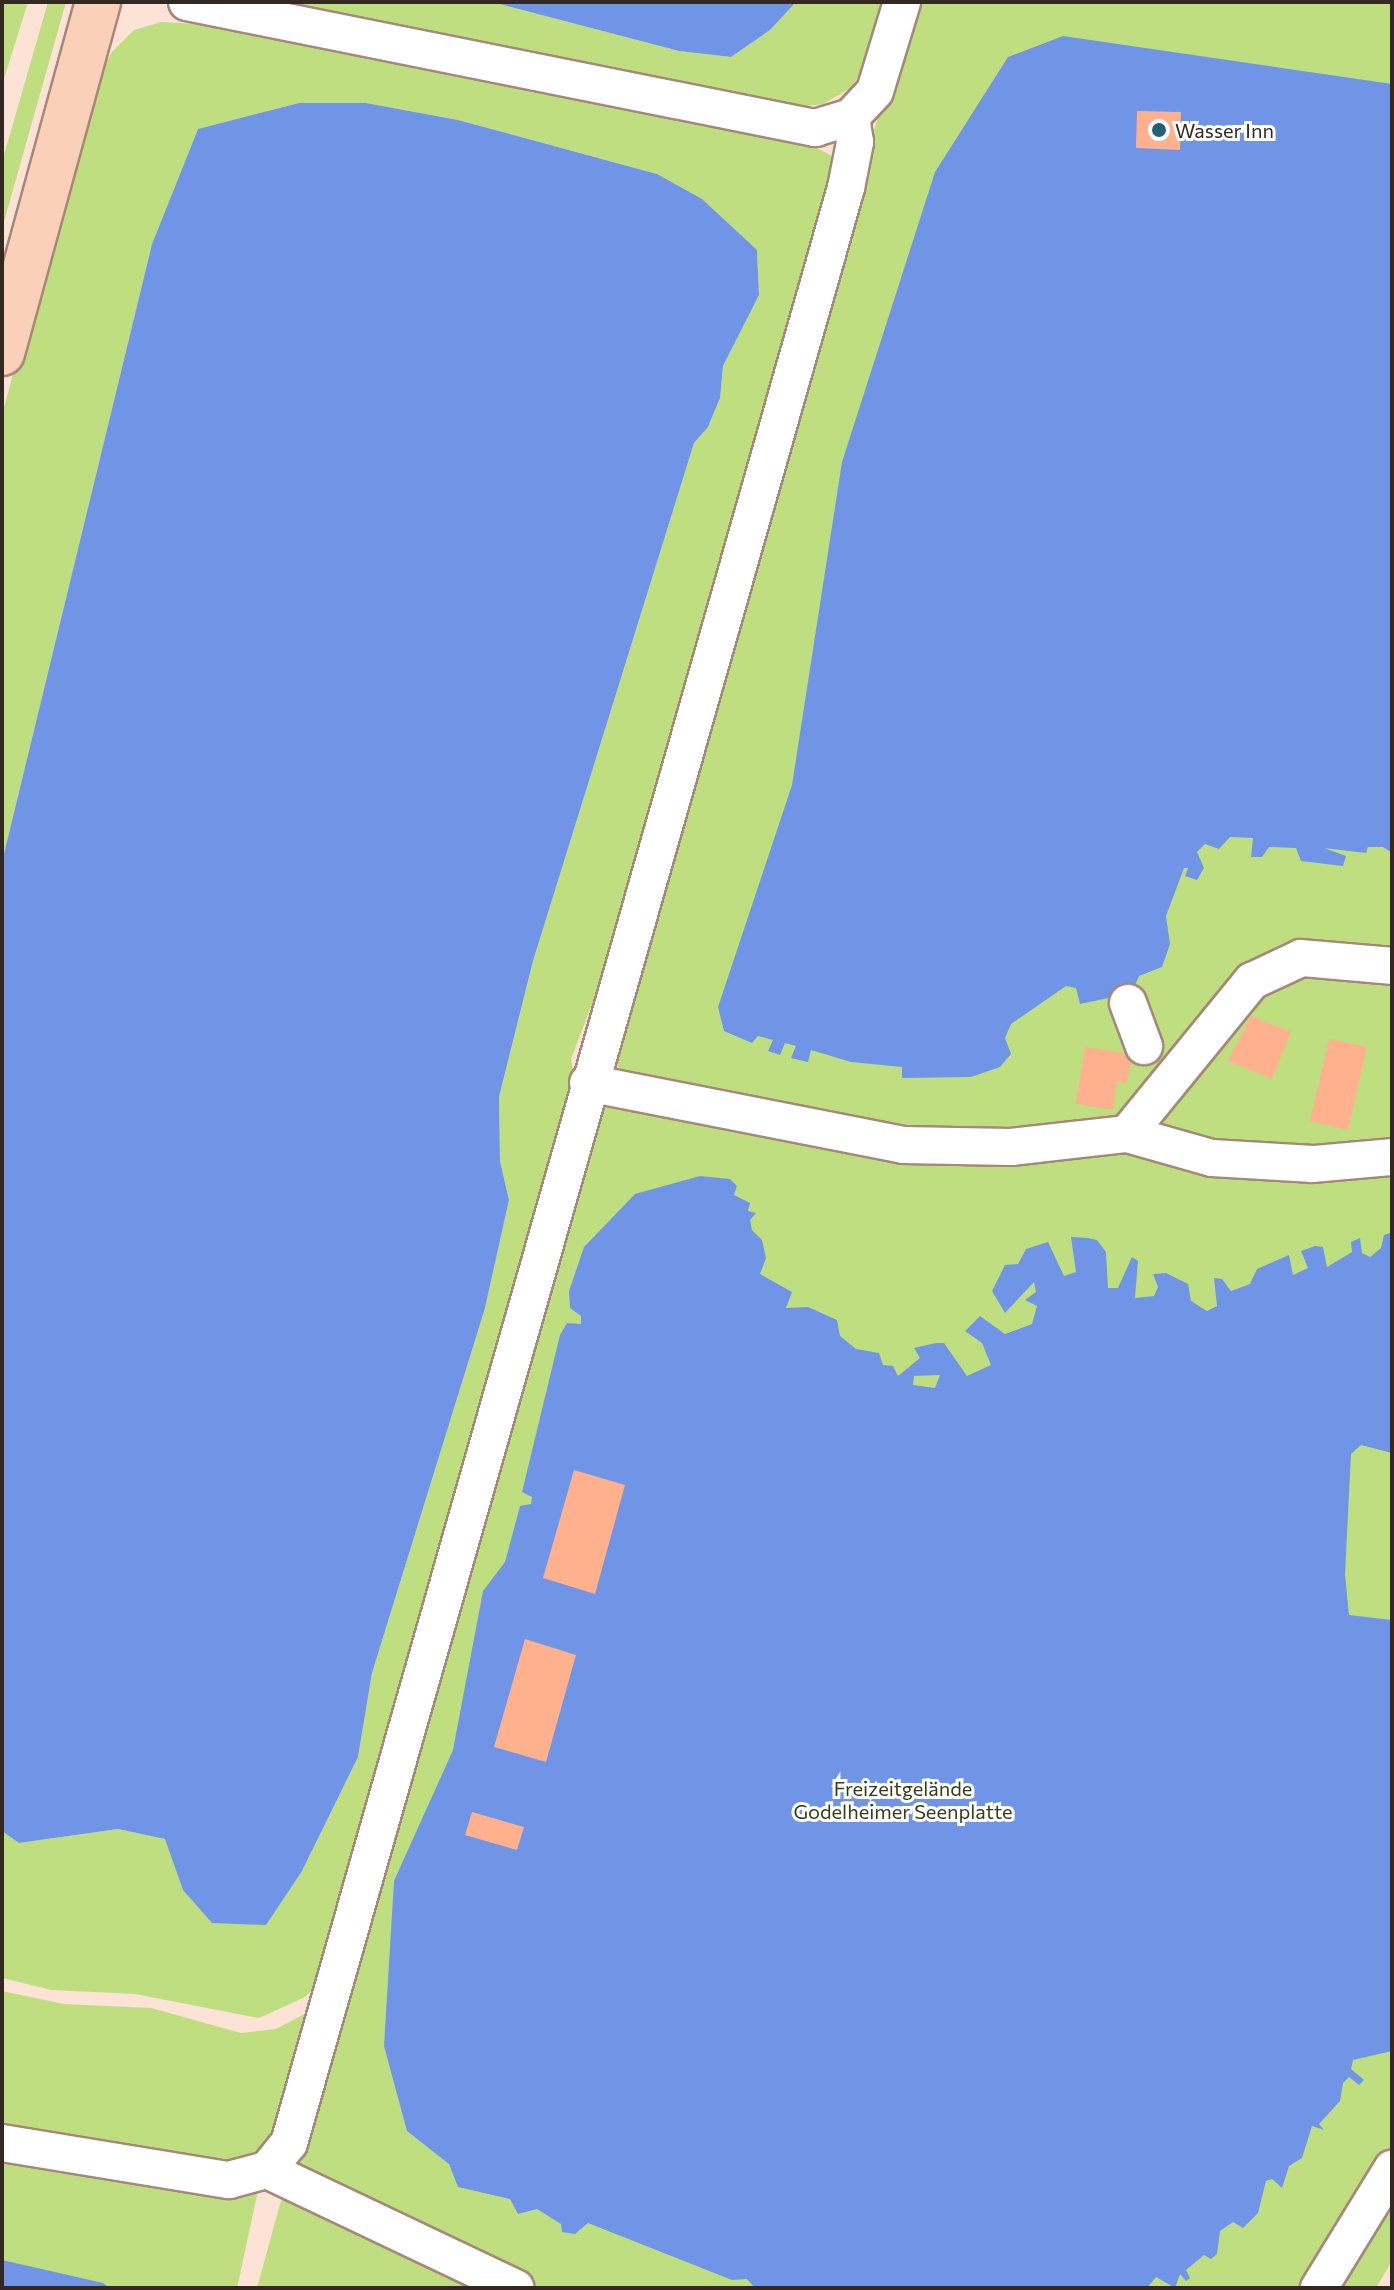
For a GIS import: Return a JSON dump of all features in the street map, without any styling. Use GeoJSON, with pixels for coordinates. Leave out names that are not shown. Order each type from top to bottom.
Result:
{"type":"FeatureCollection","features":[{"type":"Feature","properties":{"kind":"main road"},"geometry":{"type":"LineString","coordinates":[[2,353],[98,2]]}},
{"type":"Feature","properties":{"kind":"lane"},"geometry":{"type":"LineString","coordinates":[[187,2],[815,128],[851,117],[864,109],[875,91],[902,2]]}},
{"type":"Feature","properties":{"kind":"lane"},"geometry":{"type":"LineString","coordinates":[[2,2143],[229,2180],[267,2170],[289,2143],[588,1083],[846,188],[855,142],[851,117]]}},
{"type":"Feature","properties":{"kind":"lane"},"geometry":{"type":"LineString","coordinates":[[1127,1134],[1252,981],[1301,958],[1392,966]]}},
{"type":"Feature","properties":{"kind":"lane"},"geometry":{"type":"LineString","coordinates":[[1128,1003],[1144,1046]]}},
{"type":"Feature","properties":{"kind":"lane"},"geometry":{"type":"LineString","coordinates":[[588,1083],[903,1145],[1011,1147],[1127,1134],[1212,1158],[1313,1164],[1392,1157]]}},
{"type":"Feature","properties":{"kind":"lane"},"geometry":{"type":"LineString","coordinates":[[1319,2288],[1392,2169]]}},
{"type":"Feature","properties":{"kind":"lane"},"geometry":{"type":"LineString","coordinates":[[267,2170],[515,2288]]}},
{"type":"Feature","properties":{"kind":"green space"},"geometry":{"type":"Polygon","coordinates":[[[2,2],[28,2],[2,85],[2,2]]]}},
{"type":"Feature","properties":{"kind":"green space"},"geometry":{"type":"Polygon","coordinates":[[[48,2],[66,2],[2,229],[2,162],[48,2]]]}},
{"type":"Feature","properties":{"kind":"green space"},"geometry":{"type":"Polygon","coordinates":[[[235,2],[492,2],[679,51],[731,57],[770,30],[796,2],[886,2],[866,64],[851,88],[823,104],[785,109],[235,2]]]}},
{"type":"Feature","properties":{"kind":"green space","name":"Freizeitgelände Godelheimer Seenplatte"},"geometry":{"type":"Polygon","coordinates":[[[916,2],[1392,2],[1392,2261],[1376,2288],[257,2288],[280,2204],[299,2170],[298,2152],[585,1123],[604,1107],[619,1103],[636,1084],[609,1058],[858,179],[916,2]]]}},
{"type":"Feature","properties":{"kind":"green space"},"geometry":{"type":"Polygon","coordinates":[[[161,22],[215,25],[813,146],[832,156],[837,166],[640,879],[571,1059],[575,1082],[325,1978],[305,1997],[259,2018],[135,1994],[52,1990],[2,1978],[2,1831],[19,1843],[118,1829],[166,1839],[183,1890],[302,1871],[358,1757],[372,1673],[485,1308],[509,1200],[500,1161],[499,1097],[533,961],[694,443],[708,427],[720,398],[723,366],[759,295],[757,250],[657,174],[458,120],[366,103],[299,103],[198,129],[152,244],[2,862],[2,415],[88,96],[112,52],[134,30],[161,22]]]}},
{"type":"Feature","properties":{"kind":"green space"},"geometry":{"type":"Polygon","coordinates":[[[2,1991],[64,2004],[151,2008],[241,2033],[276,2029],[310,2011],[282,2134],[254,2168],[2,2134],[2,1991]]]}},
{"type":"Feature","properties":{"kind":"green space"},"geometry":{"type":"Polygon","coordinates":[[[2,2150],[259,2186],[237,2288],[110,2288],[2,2260],[2,2150]]]}},
{"type":"Feature","properties":{"kind":"water"},"geometry":{"type":"Polygon","coordinates":[[[492,2],[796,2],[770,30],[731,57],[679,51],[492,2]]]}},
{"type":"Feature","properties":{"kind":"water"},"geometry":{"type":"Polygon","coordinates":[[[1063,36],[1392,84],[1392,853],[1383,847],[1368,847],[1366,853],[1324,848],[1346,856],[1343,866],[1301,861],[1296,848],[1269,847],[1262,857],[1251,857],[1253,838],[1230,837],[1219,849],[1205,844],[1197,852],[1204,868],[1197,880],[1185,876],[1188,868],[1184,868],[1166,916],[1170,944],[1162,967],[1139,976],[1132,992],[1080,1004],[1076,988],[1066,986],[1011,1024],[1005,1038],[1011,1054],[1000,1067],[971,1077],[902,1078],[902,1067],[851,1062],[811,1050],[808,1062],[791,1058],[796,1046],[785,1043],[780,1055],[768,1051],[773,1040],[758,1036],[752,1043],[724,1031],[718,1007],[792,785],[842,462],[935,172],[1008,57],[1063,36]]]}},
{"type":"Feature","properties":{"kind":"water"},"geometry":{"type":"Polygon","coordinates":[[[299,103],[366,103],[458,120],[657,174],[702,199],[757,250],[759,295],[723,366],[720,398],[708,427],[694,443],[533,961],[499,1097],[500,1161],[509,1200],[485,1308],[372,1673],[358,1757],[302,1871],[266,1925],[212,1923],[183,1890],[165,1839],[118,1829],[19,1843],[2,1831],[2,862],[152,244],[198,129],[299,103]]]}},
{"type":"Feature","properties":{"kind":"water"},"geometry":{"type":"Polygon","coordinates":[[[700,1176],[730,1179],[737,1186],[734,1195],[750,1203],[748,1211],[756,1213],[750,1220],[752,1230],[762,1240],[766,1258],[760,1274],[792,1292],[786,1308],[808,1307],[837,1320],[840,1336],[856,1349],[879,1353],[883,1365],[893,1366],[898,1376],[920,1358],[914,1348],[936,1343],[944,1343],[967,1376],[991,1365],[982,1343],[965,1331],[980,1316],[1005,1334],[1032,1324],[1037,1306],[1025,1300],[1036,1292],[1034,1282],[1005,1313],[992,1291],[1005,1265],[1018,1264],[1026,1249],[1048,1242],[1064,1276],[1076,1272],[1071,1237],[1097,1240],[1106,1252],[1108,1288],[1118,1288],[1132,1257],[1138,1261],[1135,1298],[1154,1296],[1158,1287],[1153,1274],[1166,1273],[1188,1284],[1191,1301],[1207,1311],[1217,1306],[1214,1278],[1222,1279],[1231,1291],[1250,1284],[1257,1269],[1289,1255],[1293,1275],[1308,1268],[1301,1251],[1315,1246],[1323,1247],[1327,1267],[1352,1252],[1351,1242],[1360,1238],[1362,1253],[1370,1257],[1381,1248],[1384,1235],[1392,1232],[1392,1453],[1361,1445],[1351,1454],[1345,1574],[1349,1615],[1392,1620],[1392,2051],[1353,2060],[1351,2069],[1364,2080],[1359,2085],[1349,2077],[1343,2083],[1340,2101],[1319,2124],[1324,2130],[1312,2126],[1302,2158],[1289,2166],[1282,2188],[1272,2179],[1266,2181],[1258,2213],[1243,2228],[1233,2222],[1220,2231],[1217,2254],[1211,2259],[1204,2255],[1186,2270],[1190,2278],[1186,2281],[1180,2274],[1175,2288],[1156,2277],[1147,2288],[755,2288],[747,2279],[732,2280],[588,2223],[575,2234],[562,2232],[561,2224],[537,2209],[518,2214],[510,2199],[458,2187],[449,2164],[407,2131],[384,2046],[394,1881],[453,1750],[483,1591],[505,1562],[520,1506],[531,1504],[532,1497],[522,1492],[560,1335],[567,1323],[581,1324],[581,1316],[570,1308],[569,1291],[584,1247],[635,1194],[700,1176]],[[940,1375],[914,1376],[913,1385],[935,1388],[940,1375]]]}},
{"type":"Feature","properties":{"kind":"water"},"geometry":{"type":"Polygon","coordinates":[[[2,2260],[103,2283],[110,2288],[2,2288],[2,2260]]]}},
{"type":"Feature","properties":{"kind":"building","name":"Wasser Inn"},"geometry":{"type":"Polygon","coordinates":[[[1137,111],[1181,112],[1180,150],[1136,148],[1137,111]]]}},
{"type":"Feature","properties":{"kind":"building"},"geometry":{"type":"Polygon","coordinates":[[[1251,1016],[1291,1032],[1272,1079],[1228,1061],[1251,1016]]]}},
{"type":"Feature","properties":{"kind":"building"},"geometry":{"type":"Polygon","coordinates":[[[1329,1039],[1367,1047],[1348,1130],[1310,1121],[1329,1039]]]}},
{"type":"Feature","properties":{"kind":"building"},"geometry":{"type":"Polygon","coordinates":[[[1085,1047],[1124,1053],[1131,1062],[1127,1083],[1117,1081],[1113,1110],[1076,1104],[1085,1047]]]}},
{"type":"Feature","properties":{"kind":"building"},"geometry":{"type":"Polygon","coordinates":[[[574,1470],[625,1485],[595,1594],[543,1578],[574,1470]]]}},
{"type":"Feature","properties":{"kind":"building"},"geometry":{"type":"Polygon","coordinates":[[[525,1639],[576,1655],[546,1762],[494,1747],[525,1639]]]}},
{"type":"Feature","properties":{"kind":"building"},"geometry":{"type":"Polygon","coordinates":[[[472,1812],[524,1827],[517,1850],[465,1835],[472,1812]]]}},
{"type":"Feature","properties":{"kind":"place","name":"Wasser Inn"},"geometry":{"type":"Point","coordinates":[1159,130]}}]}
